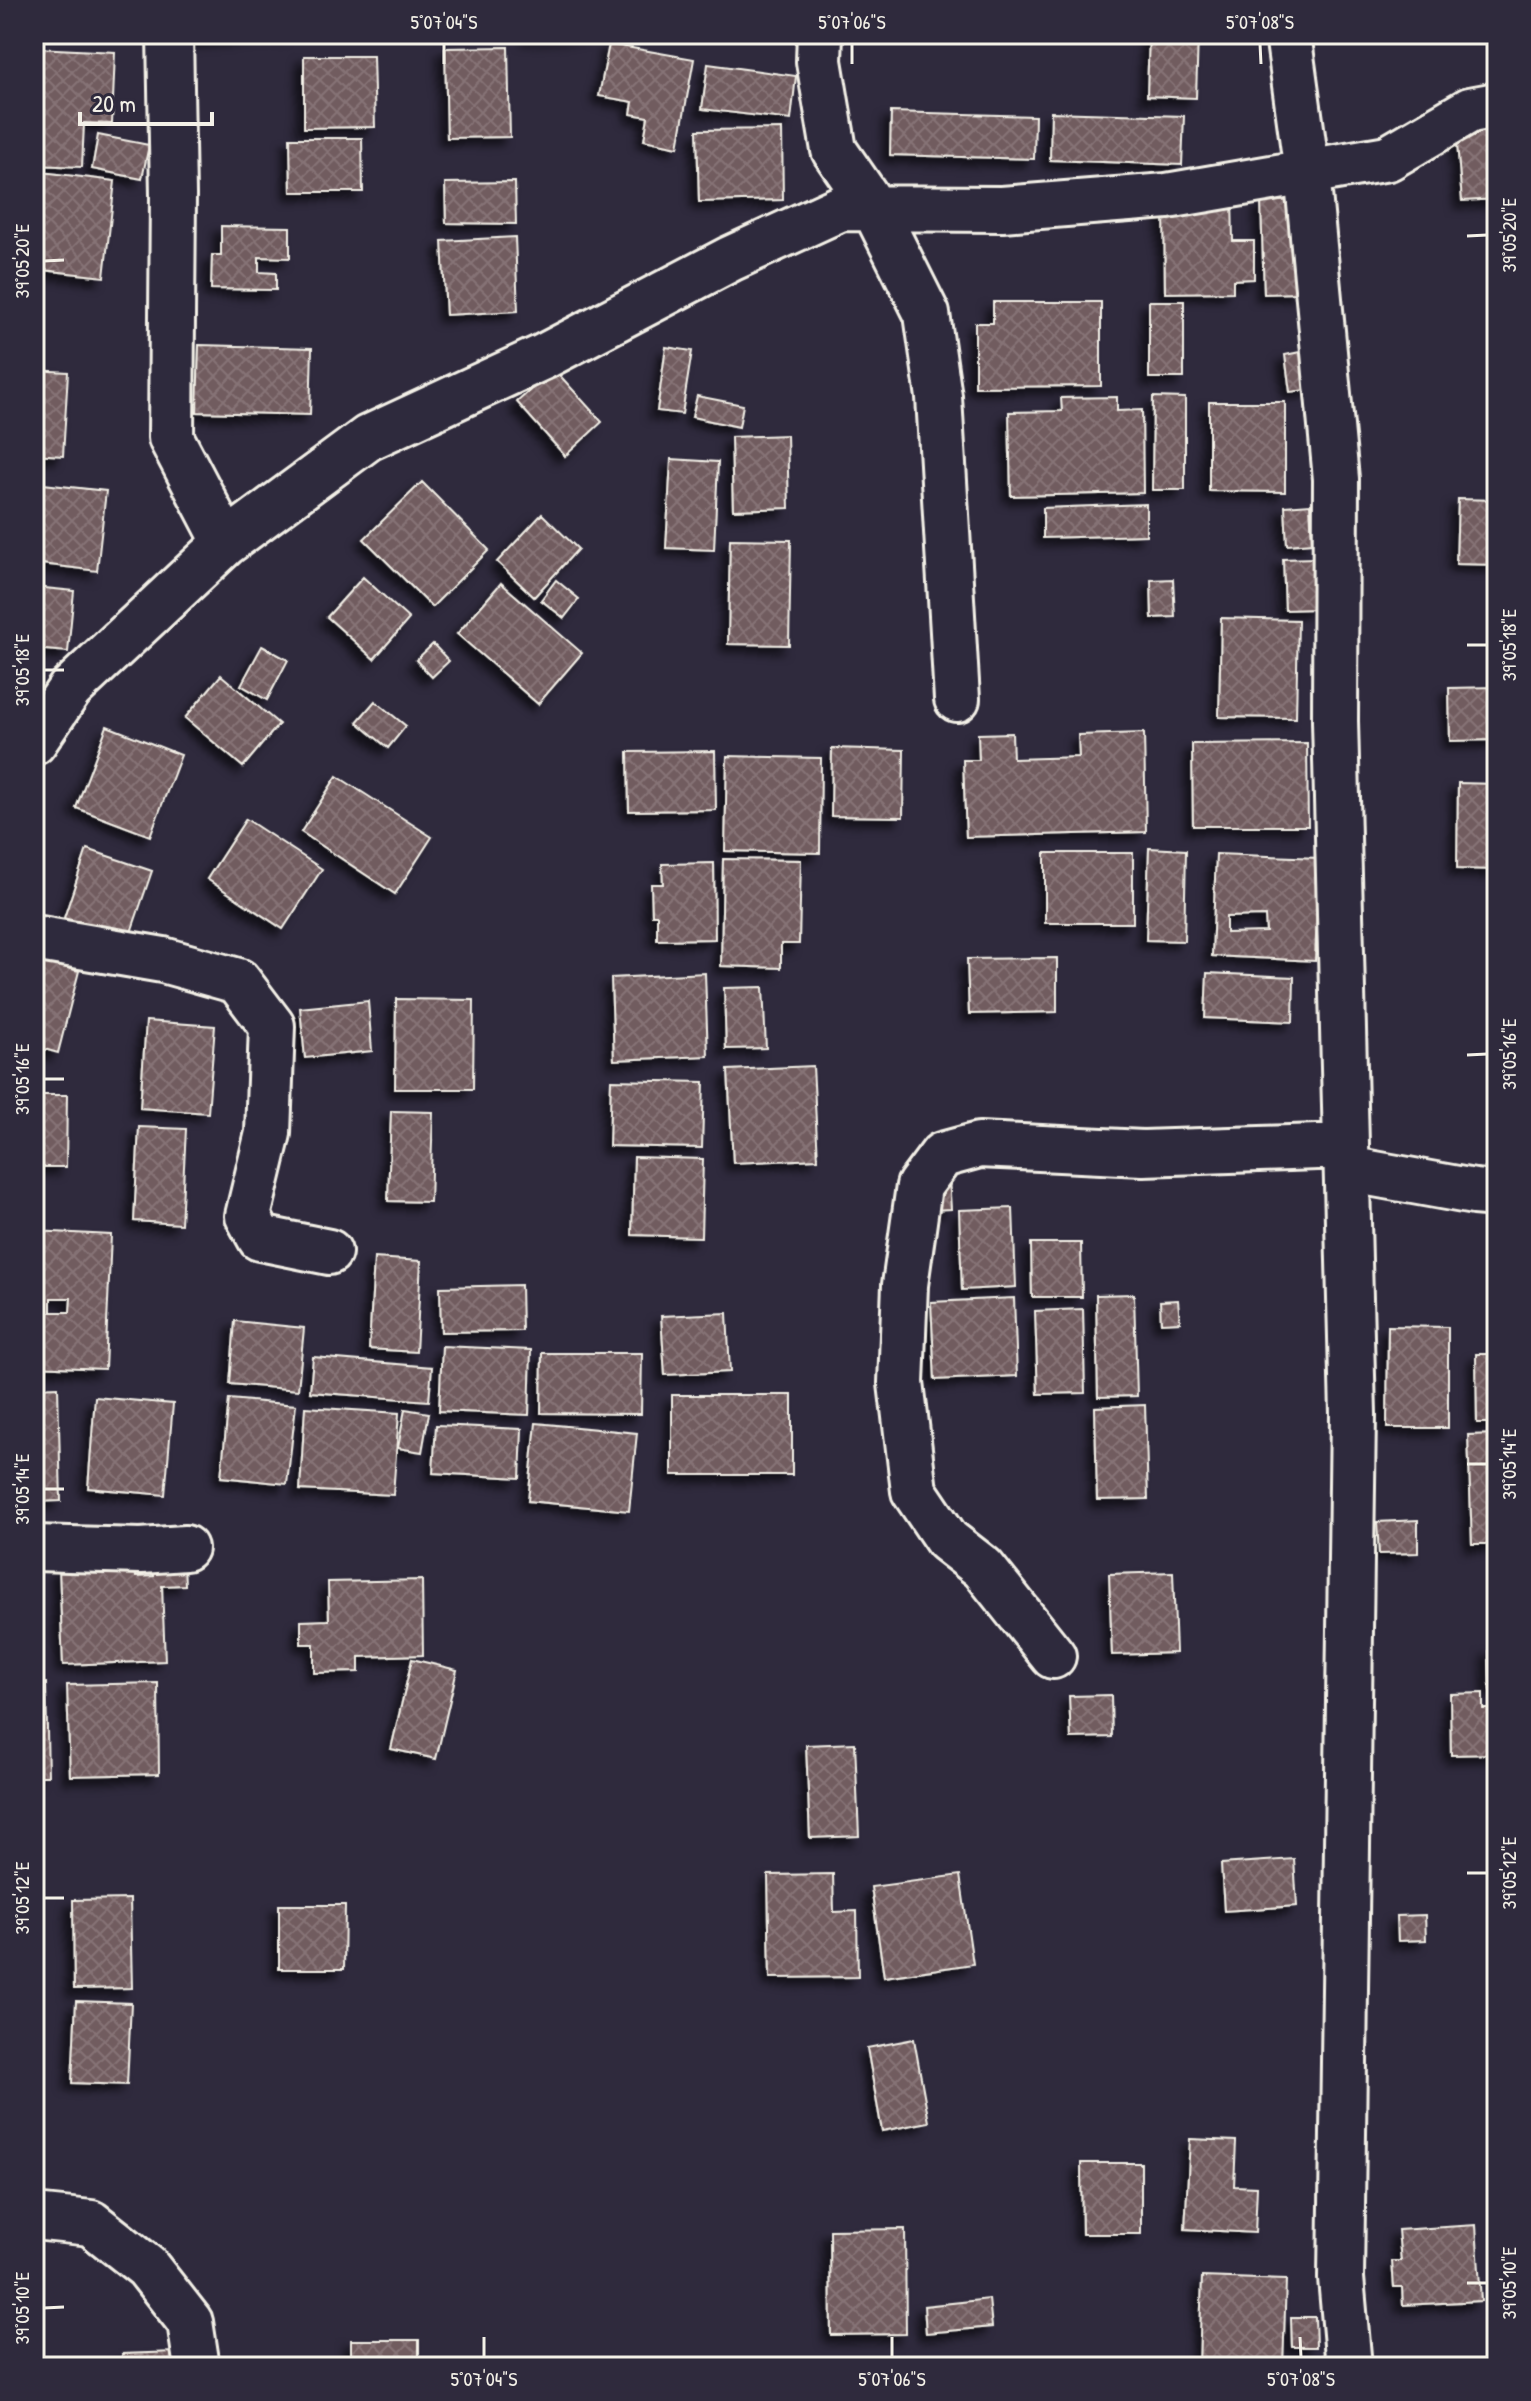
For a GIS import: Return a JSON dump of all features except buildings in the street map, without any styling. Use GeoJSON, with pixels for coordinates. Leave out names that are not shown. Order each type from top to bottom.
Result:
{"type":"FeatureCollection","features":[{"type":"Feature","properties":{"kind":"street"},"geometry":{"type":"LineString","coordinates":[[170,34],[173,195],[171,438],[226,543]]}},
{"type":"Feature","properties":{"kind":"street"},"geometry":{"type":"LineString","coordinates":[[820,34],[819,61],[834,150],[874,208],[927,314],[939,397],[957,699]]}},
{"type":"Feature","properties":{"kind":"street"},"geometry":{"type":"LineString","coordinates":[[1288,34],[1307,172],[1336,479],[1335,721],[1353,1414],[1341,2278],[1349,2367]]}},
{"type":"Feature","properties":{"kind":"street"},"geometry":{"type":"LineString","coordinates":[[34,742],[70,689],[226,543],[368,438],[543,357],[730,259],[841,208],[1002,209],[1167,196],[1388,158],[1470,110],[1497,105]]}},
{"type":"Feature","properties":{"kind":"street"},"geometry":{"type":"LineString","coordinates":[[34,938],[163,960],[238,981],[272,1026],[268,1133],[248,1216],[260,1238],[329,1252]]}},
{"type":"Feature","properties":{"kind":"street"},"geometry":{"type":"LineString","coordinates":[[1053,1656],[983,1568],[947,1540],[914,1491],[901,1383],[905,1285],[919,1186],[942,1155],[979,1145],[1346,1158],[1474,1192],[1497,1194]]}},
{"type":"Feature","properties":{"kind":"street"},"geometry":{"type":"LineString","coordinates":[[34,1548],[141,1551],[185,1548]]}},
{"type":"Feature","properties":{"kind":"street"},"geometry":{"type":"LineString","coordinates":[[34,2217],[91,2223],[147,2267],[190,2322],[197,2367]]}}]}
